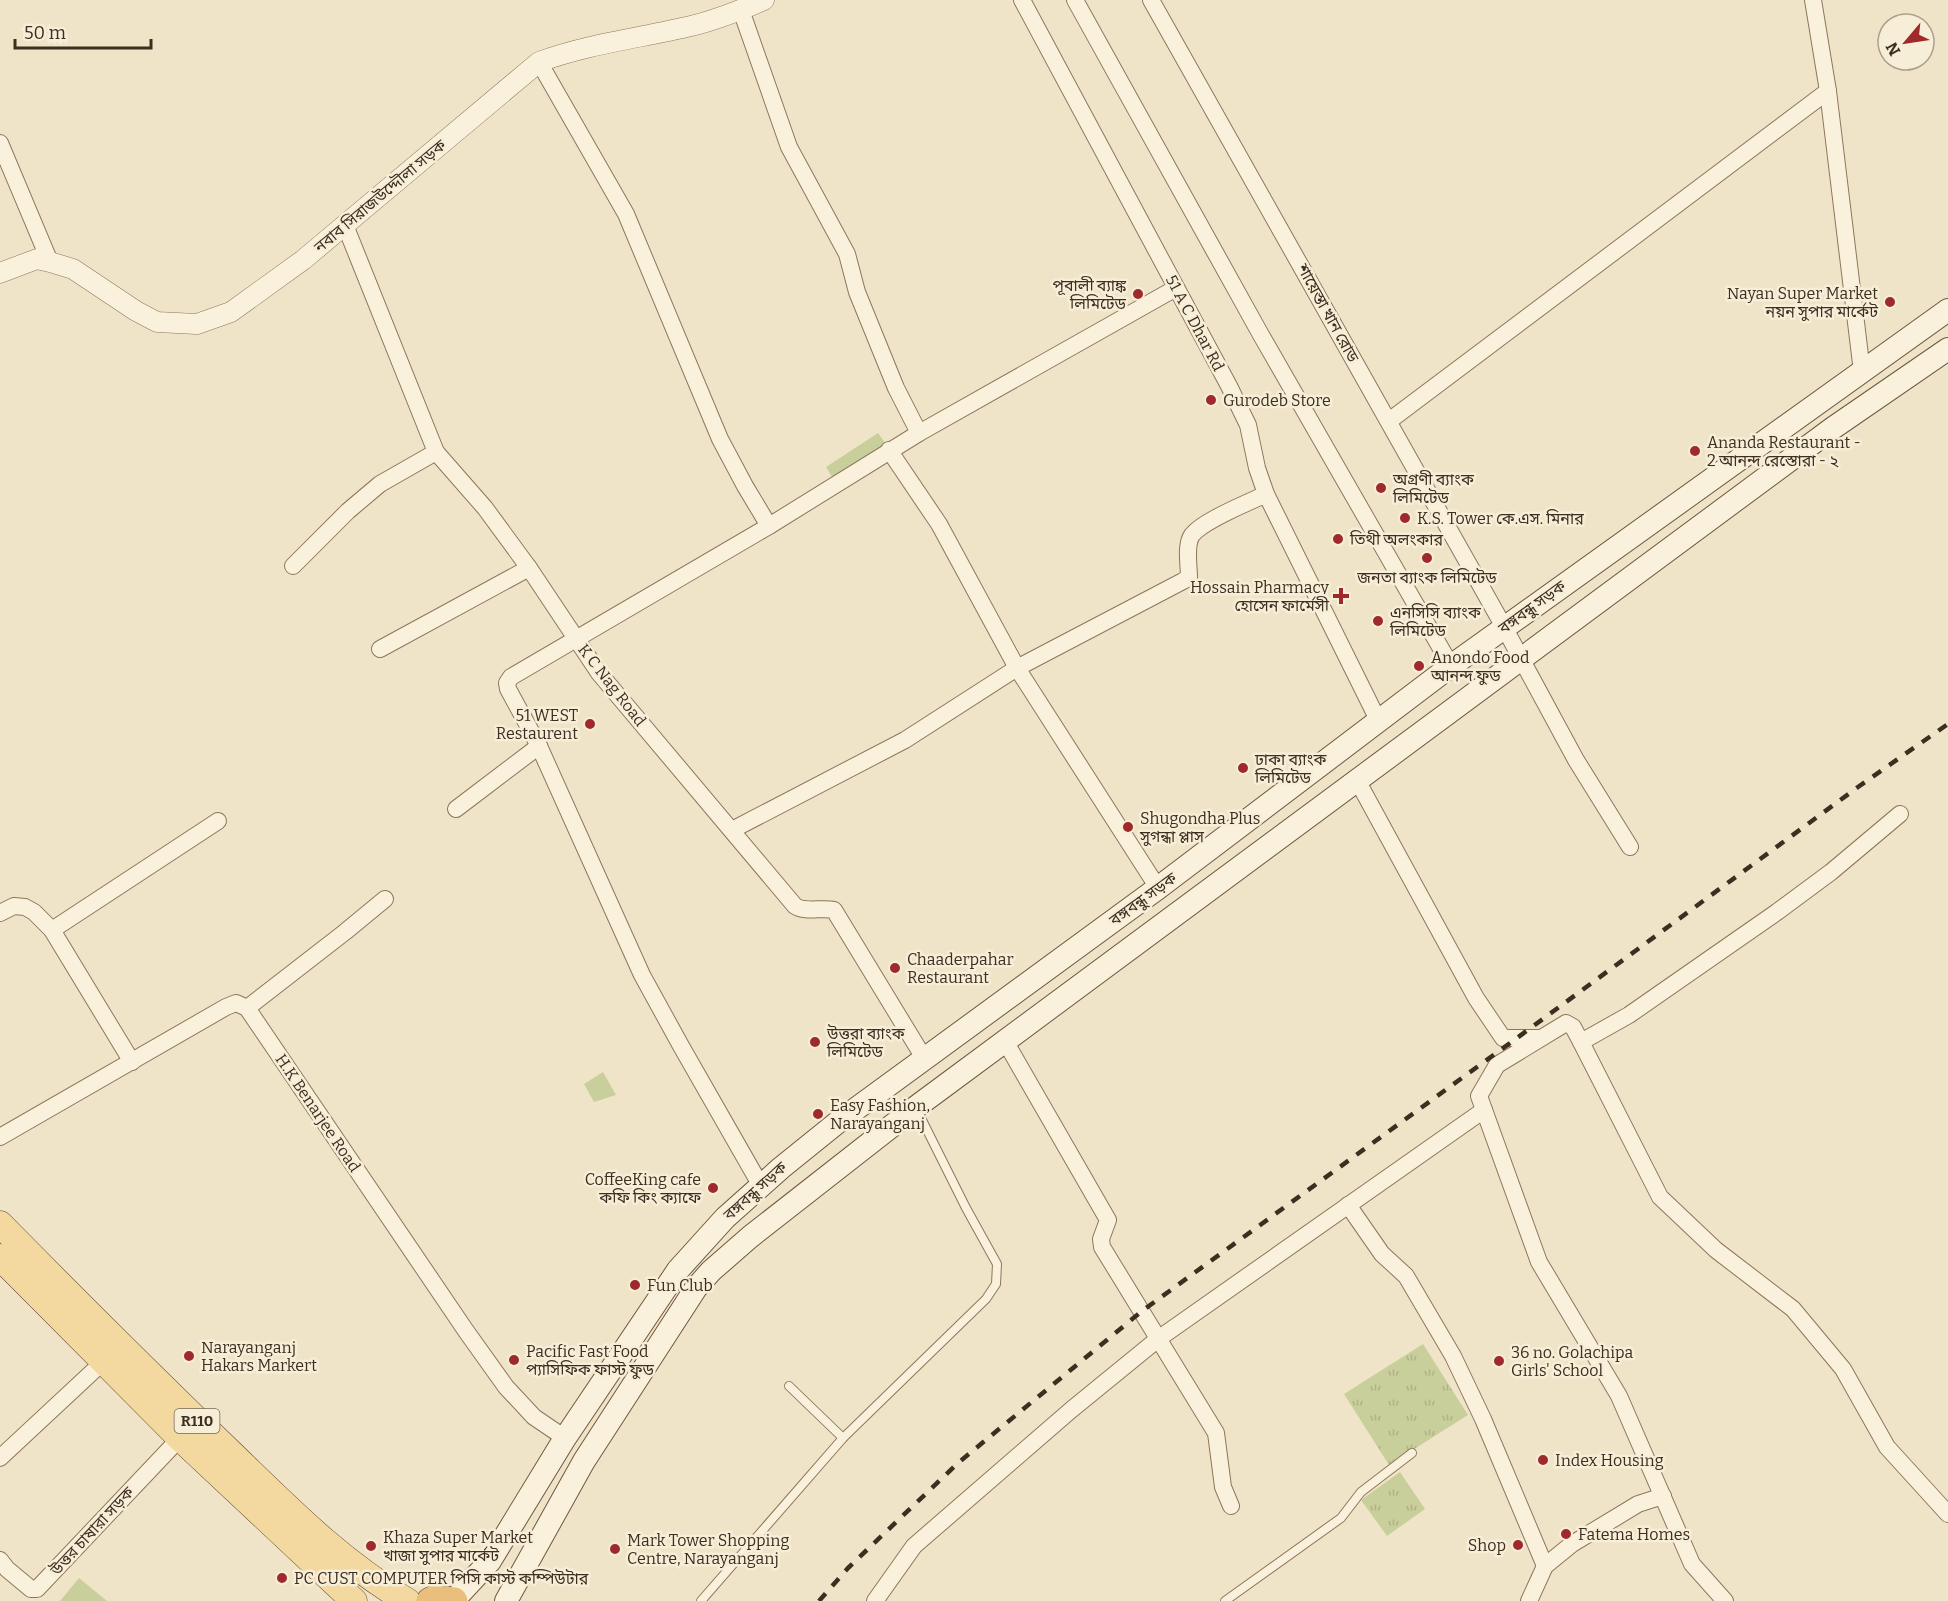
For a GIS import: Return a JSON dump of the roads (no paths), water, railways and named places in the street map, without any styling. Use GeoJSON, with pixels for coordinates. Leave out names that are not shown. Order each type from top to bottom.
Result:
{"type":"FeatureCollection","features":[{"type":"Feature","properties":{"kind":"highway"},"geometry":{"type":"LineString","coordinates":[[430,1601],[434,1599],[454,1601]]}},
{"type":"Feature","properties":{"kind":"main road","name":"বঙ্গবন্ধু সড়ক"},"geometry":{"type":"LineString","coordinates":[[454,1601],[490,1561],[565,1438],[678,1270],[724,1218],[761,1186],[838,1122],[1158,888],[1451,666],[1948,310]]}},
{"type":"Feature","properties":{"kind":"main road","name":"বঙ্গবন্ধু সড়ক"},"geometry":{"type":"LineString","coordinates":[[506,1601],[584,1461],[696,1288],[723,1260],[759,1229],[916,1107],[1833,428],[1948,349]]}},
{"type":"Feature","properties":{"kind":"main road","name":"R110"},"geometry":{"type":"LineString","coordinates":[[0,1224],[139,1365],[322,1541],[375,1582],[407,1601]]}},
{"type":"Feature","properties":{"kind":"main road","name":"R110"},"geometry":{"type":"LineString","coordinates":[[0,1257],[180,1438],[354,1601]]}},
{"type":"Feature","properties":{"kind":"street","name":"নবাব সিরাজউদ্দৌলা সড়ক"},"geometry":{"type":"LineString","coordinates":[[0,273],[37,259],[73,269],[136,311],[157,322],[197,324],[231,312],[303,260],[539,63],[561,54],[693,26],[764,0]]}},
{"type":"Feature","properties":{"kind":"street","name":"51 A C Dhar Rd"},"geometry":{"type":"LineString","coordinates":[[1022,0],[1248,424],[1257,468],[1266,494],[1378,720]]}},
{"type":"Feature","properties":{"kind":"street"},"geometry":{"type":"LineString","coordinates":[[1075,0],[1261,335],[1451,666]]}},
{"type":"Feature","properties":{"kind":"street","name":"শায়েস্তা খান রোড"},"geometry":{"type":"LineString","coordinates":[[1151,0],[1504,627],[1576,760],[1630,847]]}},
{"type":"Feature","properties":{"kind":"street"},"geometry":{"type":"LineString","coordinates":[[1813,0],[1828,91],[1862,372]]}},
{"type":"Feature","properties":{"kind":"street"},"geometry":{"type":"LineString","coordinates":[[741,10],[789,147],[847,254],[857,292],[896,388],[919,433]]}},
{"type":"Feature","properties":{"kind":"street"},"geometry":{"type":"LineString","coordinates":[[539,63],[626,214],[720,439],[769,526]]}},
{"type":"Feature","properties":{"kind":"street"},"geometry":{"type":"LineString","coordinates":[[1389,422],[1828,91]]}},
{"type":"Feature","properties":{"kind":"street"},"geometry":{"type":"LineString","coordinates":[[2,151],[50,262]]}},
{"type":"Feature","properties":{"kind":"street","name":"K C Nag Road"},"geometry":{"type":"LineString","coordinates":[[345,225],[436,452],[485,508],[529,568],[599,673],[795,906],[799,909],[834,910],[924,1058]]}},
{"type":"Feature","properties":{"kind":"street"},"geometry":{"type":"LineString","coordinates":[[761,1186],[642,975],[539,746],[508,689],[507,683],[511,677],[769,526],[889,450],[1176,288]]}},
{"type":"Feature","properties":{"kind":"street"},"geometry":{"type":"LineString","coordinates":[[889,450],[939,524],[1017,668],[1158,888]]}},
{"type":"Feature","properties":{"kind":"street"},"geometry":{"type":"LineString","coordinates":[[293,566],[348,511],[380,484],[436,452]]}},
{"type":"Feature","properties":{"kind":"street"},"geometry":{"type":"LineString","coordinates":[[732,830],[905,740],[1017,668],[1183,581],[1189,577],[1191,536],[1208,523],[1266,494]]}},
{"type":"Feature","properties":{"kind":"street"},"geometry":{"type":"LineString","coordinates":[[380,649],[529,568]]}},
{"type":"Feature","properties":{"kind":"street"},"geometry":{"type":"LineString","coordinates":[[456,809],[539,746]]}},
{"type":"Feature","properties":{"kind":"street"},"geometry":{"type":"LineString","coordinates":[[1357,780],[1476,998],[1503,1038],[1540,1038]]}},
{"type":"Feature","properties":{"kind":"street"},"geometry":{"type":"LineString","coordinates":[[1581,1042],[1629,1015],[1777,912],[1831,872],[1900,814]]}},
{"type":"Feature","properties":{"kind":"street"},"geometry":{"type":"LineString","coordinates":[[52,930],[218,821]]}},
{"type":"Feature","properties":{"kind":"street"},"geometry":{"type":"LineString","coordinates":[[0,1137],[226,1007],[236,1003],[247,1008],[345,932],[384,898]]}},
{"type":"Feature","properties":{"kind":"street"},"geometry":{"type":"LineString","coordinates":[[0,913],[14,906],[26,907],[52,930],[132,1062]]}},
{"type":"Feature","properties":{"kind":"street","name":"H.K Benarjee Road"},"geometry":{"type":"LineString","coordinates":[[247,1008],[506,1387],[534,1417],[565,1438]]}},
{"type":"Feature","properties":{"kind":"street"},"geometry":{"type":"LineString","coordinates":[[1725,1601],[1692,1564],[1619,1396],[1539,1262],[1479,1096],[1497,1065],[1566,1023],[1573,1027],[1660,1197],[1716,1250],[1793,1309],[1843,1369],[1887,1447],[1948,1514]]}},
{"type":"Feature","properties":{"kind":"street"},"geometry":{"type":"LineString","coordinates":[[1005,1041],[1108,1220],[1101,1239],[1102,1247],[1216,1433],[1223,1487],[1231,1506]]}},
{"type":"Feature","properties":{"kind":"street"},"geometry":{"type":"LineString","coordinates":[[875,1601],[914,1546],[1071,1410],[1158,1339],[1484,1110]]}},
{"type":"Feature","properties":{"kind":"street"},"geometry":{"type":"LineString","coordinates":[[1348,1205],[1382,1254],[1406,1276],[1453,1356],[1483,1419],[1545,1566]]}},
{"type":"Feature","properties":{"kind":"street"},"geometry":{"type":"LineString","coordinates":[[0,1458],[103,1362]]}},
{"type":"Feature","properties":{"kind":"street","name":"উত্তর চাষারা সড়ক"},"geometry":{"type":"LineString","coordinates":[[0,1560],[7,1569],[32,1589],[37,1589],[180,1438]]}},
{"type":"Feature","properties":{"kind":"street"},"geometry":{"type":"LineString","coordinates":[[1529,1601],[1545,1566],[1572,1544],[1638,1504],[1663,1496]]}},
{"type":"Feature","properties":{"kind":"lane"},"geometry":{"type":"LineString","coordinates":[[701,1601],[843,1438],[986,1299],[996,1284],[997,1264],[966,1208],[916,1107]]}},
{"type":"Feature","properties":{"kind":"lane"},"geometry":{"type":"LineString","coordinates":[[789,1386],[843,1438]]}},
{"type":"Feature","properties":{"kind":"lane"},"geometry":{"type":"LineString","coordinates":[[1225,1601],[1341,1518],[1361,1492],[1412,1453]]}},
{"type":"Feature","properties":{"kind":"railway"},"geometry":{"type":"LineString","coordinates":[[819,1601],[848,1568],[958,1463],[1142,1311],[1858,787],[1948,724]]}},
{"type":"Feature","properties":{"kind":"place","name":"পূবালী ব্যাঙ্ক লিমিটেড"},"geometry":{"type":"Point","coordinates":[1138,294]}},
{"type":"Feature","properties":{"kind":"place","name":"Nayan Super Market নয়ন সুপার মার্কেট"},"geometry":{"type":"Point","coordinates":[1890,302]}},
{"type":"Feature","properties":{"kind":"place","name":"Gurodeb Store"},"geometry":{"type":"Point","coordinates":[1211,400]}},
{"type":"Feature","properties":{"kind":"place","name":"Ananda Restaurant - 2 আনন্দ রেস্তোরা - ২"},"geometry":{"type":"Point","coordinates":[1695,451]}},
{"type":"Feature","properties":{"kind":"place","name":"অগ্রণী ব্যাংক লিমিটেড"},"geometry":{"type":"Point","coordinates":[1381,488]}},
{"type":"Feature","properties":{"kind":"place","name":"K.S. Tower কে.এস. মিনার"},"geometry":{"type":"Point","coordinates":[1405,518]}},
{"type":"Feature","properties":{"kind":"place","name":"তিথী অলংকার"},"geometry":{"type":"Point","coordinates":[1338,539]}},
{"type":"Feature","properties":{"kind":"place","name":"জনতা ব্যাংক লিমিটেড"},"geometry":{"type":"Point","coordinates":[1427,558]}},
{"type":"Feature","properties":{"kind":"place","name":"Hossain Pharmacy হোসেন ফার্মেসী"},"geometry":{"type":"Point","coordinates":[1341,596]}},
{"type":"Feature","properties":{"kind":"place","name":"এনসিসি ব্যাংক লিমিটেড"},"geometry":{"type":"Point","coordinates":[1378,621]}},
{"type":"Feature","properties":{"kind":"place","name":"Anondo Food আনন্দ ফুড"},"geometry":{"type":"Point","coordinates":[1419,666]}},
{"type":"Feature","properties":{"kind":"place","name":"51 WEST Restaurent"},"geometry":{"type":"Point","coordinates":[590,724]}},
{"type":"Feature","properties":{"kind":"place","name":"ঢাকা ব্যাংক লিমিটেড"},"geometry":{"type":"Point","coordinates":[1243,768]}},
{"type":"Feature","properties":{"kind":"place","name":"Shugondha Plus সুগন্ধা প্লাস"},"geometry":{"type":"Point","coordinates":[1128,827]}},
{"type":"Feature","properties":{"kind":"place","name":"Chaaderpahar Restaurant"},"geometry":{"type":"Point","coordinates":[895,968]}},
{"type":"Feature","properties":{"kind":"place","name":"উত্তরা ব্যাংক লিমিটেড"},"geometry":{"type":"Point","coordinates":[815,1042]}},
{"type":"Feature","properties":{"kind":"place","name":"Easy Fashion, Narayanganj"},"geometry":{"type":"Point","coordinates":[818,1114]}},
{"type":"Feature","properties":{"kind":"place","name":"CoffeeKing cafe কফি কিং ক্যাফে"},"geometry":{"type":"Point","coordinates":[713,1188]}},
{"type":"Feature","properties":{"kind":"place","name":"Fun Club"},"geometry":{"type":"Point","coordinates":[635,1285]}},
{"type":"Feature","properties":{"kind":"place","name":"Narayanganj Hakars Markert"},"geometry":{"type":"Point","coordinates":[189,1356]}},
{"type":"Feature","properties":{"kind":"place","name":"Pacific Fast Food প্যাসিফিক ফাস্ট ফুড"},"geometry":{"type":"Point","coordinates":[514,1360]}},
{"type":"Feature","properties":{"kind":"place","name":"36 no. Golachipa Girls' School"},"geometry":{"type":"Point","coordinates":[1499,1361]}},
{"type":"Feature","properties":{"kind":"place","name":"Index Housing"},"geometry":{"type":"Point","coordinates":[1543,1460]}},
{"type":"Feature","properties":{"kind":"place","name":"Fatema Homes"},"geometry":{"type":"Point","coordinates":[1566,1534]}},
{"type":"Feature","properties":{"kind":"place","name":"Shop"},"geometry":{"type":"Point","coordinates":[1518,1545]}},
{"type":"Feature","properties":{"kind":"place","name":"Khaza Super Market খাজা সুপার মার্কেট"},"geometry":{"type":"Point","coordinates":[371,1546]}},
{"type":"Feature","properties":{"kind":"place","name":"Mark Tower Shopping Centre, Narayanganj"},"geometry":{"type":"Point","coordinates":[615,1549]}},
{"type":"Feature","properties":{"kind":"place","name":"PC CUST COMPUTER পিসি কাস্ট কম্পিউটার"},"geometry":{"type":"Point","coordinates":[282,1578]}}]}
